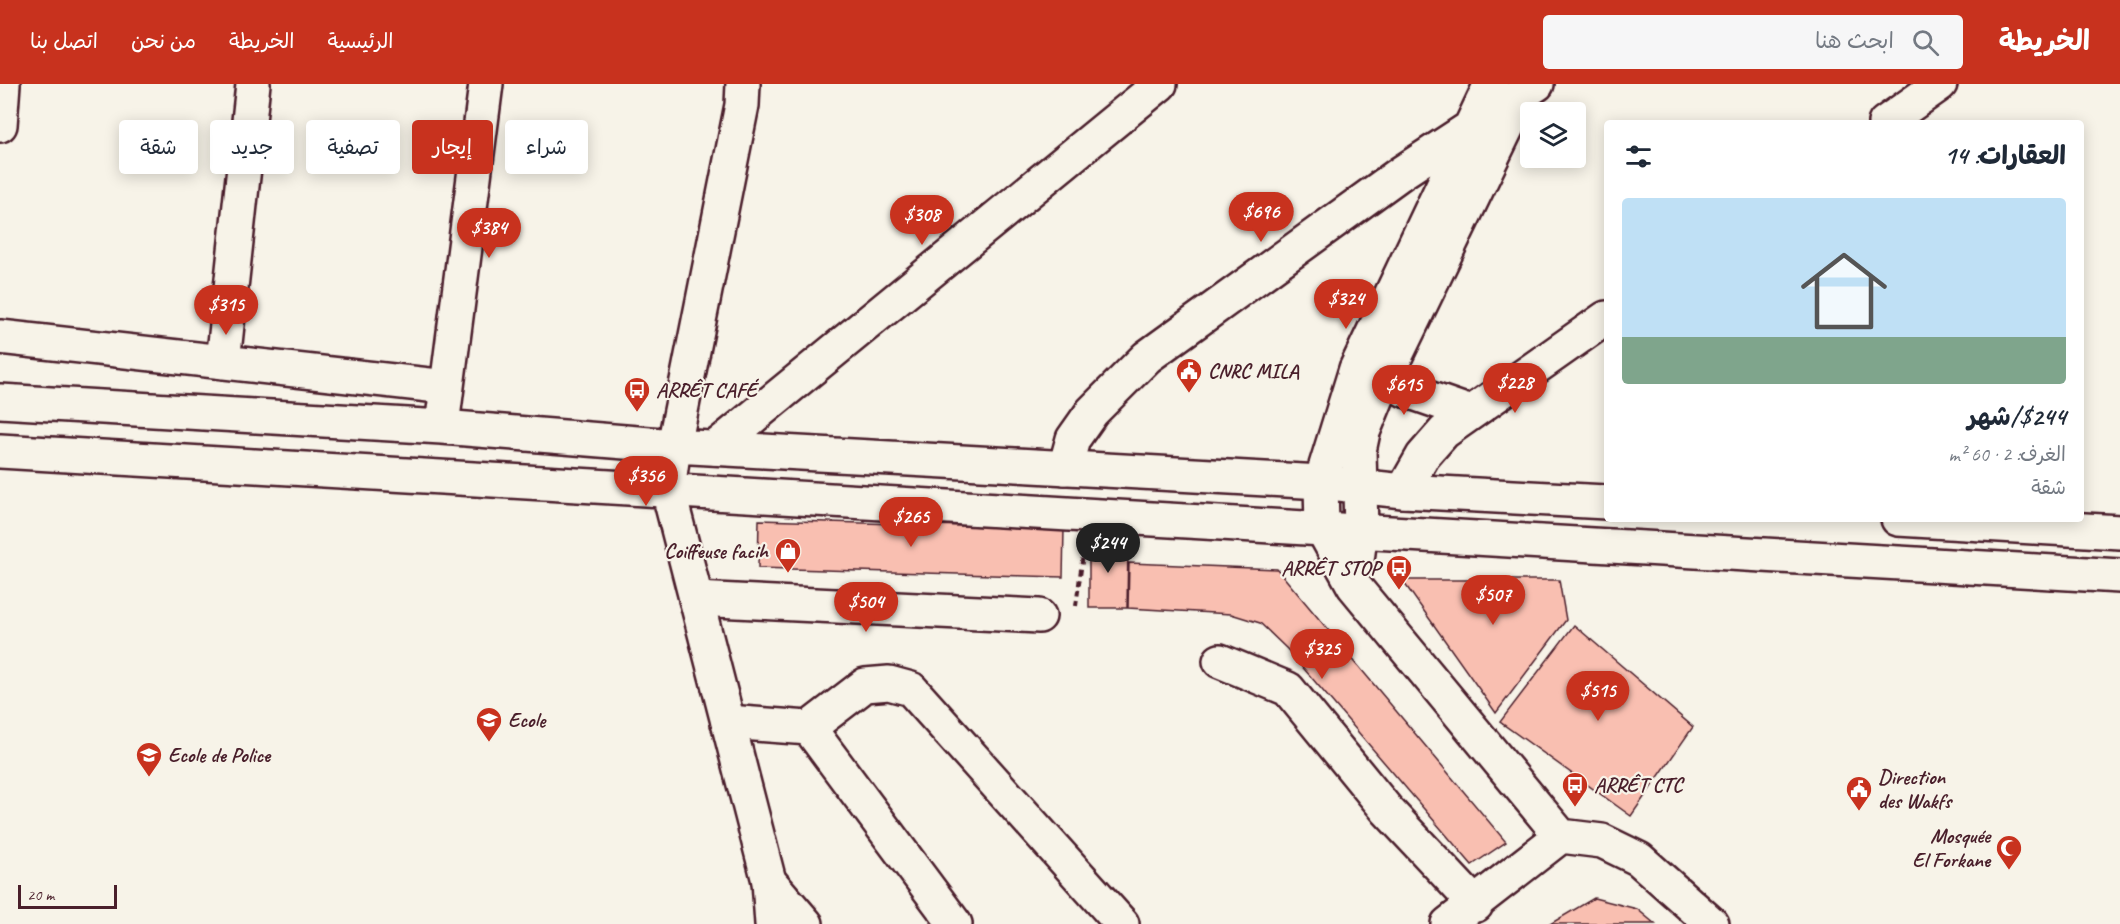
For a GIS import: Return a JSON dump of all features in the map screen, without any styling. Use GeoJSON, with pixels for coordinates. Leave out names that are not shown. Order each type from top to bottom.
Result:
{"type":"FeatureCollection","features":[{"type":"Feature","properties":{"kind":"street"},"geometry":{"type":"LineString","coordinates":[[0,125],[3,84]]}},
{"type":"Feature","properties":{"kind":"street"},"geometry":{"type":"LineString","coordinates":[[223,362],[253,84]]}},
{"type":"Feature","properties":{"kind":"street"},"geometry":{"type":"LineString","coordinates":[[442,427],[486,84]]}},
{"type":"Feature","properties":{"kind":"street"},"geometry":{"type":"LineString","coordinates":[[743,84],[742,105],[674,446],[668,490],[769,881],[772,924]]}},
{"type":"Feature","properties":{"kind":"street"},"geometry":{"type":"LineString","coordinates":[[715,448],[1160,84]]}},
{"type":"Feature","properties":{"kind":"street"},"geometry":{"type":"LineString","coordinates":[[1491,84],[1466,132],[1370,373],[1321,482],[1322,528],[1354,586],[1561,836],[1602,841],[1638,859],[1712,924]]}},
{"type":"Feature","properties":{"kind":"street"},"geometry":{"type":"LineString","coordinates":[[1889,120],[1940,84]]}},
{"type":"Feature","properties":{"kind":"street"},"geometry":{"type":"LineString","coordinates":[[1065,468],[1073,439],[1092,412],[1147,357],[1401,173],[1466,132],[1529,88]]}},
{"type":"Feature","properties":{"kind":"street"},"geometry":{"type":"LineString","coordinates":[[1354,586],[1361,530],[1362,485],[1359,451],[1364,432],[1370,373],[1529,88]]}},
{"type":"Feature","properties":{"kind":"street"},"geometry":{"type":"LineString","coordinates":[[1403,491],[1423,456],[1444,432],[1604,319]]}},
{"type":"Feature","properties":{"kind":"street"},"geometry":{"type":"LineString","coordinates":[[0,337],[447,387]]}},
{"type":"Feature","properties":{"kind":"street"},"geometry":{"type":"LineString","coordinates":[[1370,373],[1405,390],[1471,413]]}},
{"type":"Feature","properties":{"kind":"street"},"geometry":{"type":"LineString","coordinates":[[0,401],[442,427],[674,446],[1321,482],[1403,491],[1604,502]]}},
{"type":"Feature","properties":{"kind":"street"},"geometry":{"type":"LineString","coordinates":[[0,451],[2120,576]]}},
{"type":"Feature","properties":{"kind":"street"},"geometry":{"type":"LineString","coordinates":[[1949,522],[2120,532]]}},
{"type":"Feature","properties":{"kind":"street"},"geometry":{"type":"LineString","coordinates":[[696,599],[1039,616]]}},
{"type":"Feature","properties":{"kind":"street"},"geometry":{"type":"LineString","coordinates":[[1220,661],[1288,689],[1387,810],[1476,905]]}},
{"type":"Feature","properties":{"kind":"street"},"geometry":{"type":"LineString","coordinates":[[728,722],[809,728],[865,685],[889,683],[911,689],[1122,924]]}},
{"type":"Feature","properties":{"kind":"street"},"geometry":{"type":"LineString","coordinates":[[809,728],[955,924]]}},
{"type":"Feature","properties":{"kind":"street"},"geometry":{"type":"LineString","coordinates":[[1448,924],[1476,905],[1561,836]]}},
{"type":"Feature","properties":{"kind":"street"},"geometry":{"type":"LineString","coordinates":[[769,881],[806,924]]}},
{"type":"Feature","properties":{"kind":"path"},"geometry":{"type":"LineString","coordinates":[[1076,606],[1085,538]]}},
{"type":"Feature","properties":{"kind":"building"},"geometry":{"type":"Polygon","coordinates":[[[759,520],[1064,529],[1063,577],[758,568],[759,520]]]}},
{"type":"Feature","properties":{"kind":"building"},"geometry":{"type":"Polygon","coordinates":[[[1089,541],[1128,541],[1127,608],[1089,608],[1089,541]]]}},
{"type":"Feature","properties":{"kind":"building"},"geometry":{"type":"Polygon","coordinates":[[[1129,563],[1277,569],[1506,842],[1472,865],[1287,649],[1260,623],[1231,614],[1128,608],[1129,563]]]}},
{"type":"Feature","properties":{"kind":"building"},"geometry":{"type":"Polygon","coordinates":[[[1402,580],[1559,580],[1566,620],[1496,713],[1402,580]]]}},
{"type":"Feature","properties":{"kind":"building"},"geometry":{"type":"Polygon","coordinates":[[[1574,625],[1693,727],[1631,816],[1500,722],[1574,625]]]}},
{"type":"Feature","properties":{"kind":"building"},"geometry":{"type":"Polygon","coordinates":[[[1594,898],[1637,909],[1655,924],[1550,924],[1594,898]]]}},
{"type":"Feature","properties":{"kind":"place","name":"CNRC MILA"},"geometry":{"type":"Point","coordinates":[1189,394]}},
{"type":"Feature","properties":{"kind":"place","name":"ARRÊT CAFÉ"},"geometry":{"type":"Point","coordinates":[637,413]}},
{"type":"Feature","properties":{"kind":"place","name":"Coiffeuse facih"},"geometry":{"type":"Point","coordinates":[788,574]}},
{"type":"Feature","properties":{"kind":"place","name":"ARRÊT STOP"},"geometry":{"type":"Point","coordinates":[1399,591]}},
{"type":"Feature","properties":{"kind":"place","name":"Ecole"},"geometry":{"type":"Point","coordinates":[489,743]}},
{"type":"Feature","properties":{"kind":"place","name":"Ecole de Police"},"geometry":{"type":"Point","coordinates":[149,778]}},
{"type":"Feature","properties":{"kind":"place","name":"ARRÊT CTC"},"geometry":{"type":"Point","coordinates":[1575,808]}},
{"type":"Feature","properties":{"kind":"place","name":"Direction des Wakfs"},"geometry":{"type":"Point","coordinates":[1859,812]}},
{"type":"Feature","properties":{"kind":"place","name":"Mosquée El Forkane"},"geometry":{"type":"Point","coordinates":[2009,871]}}]}
